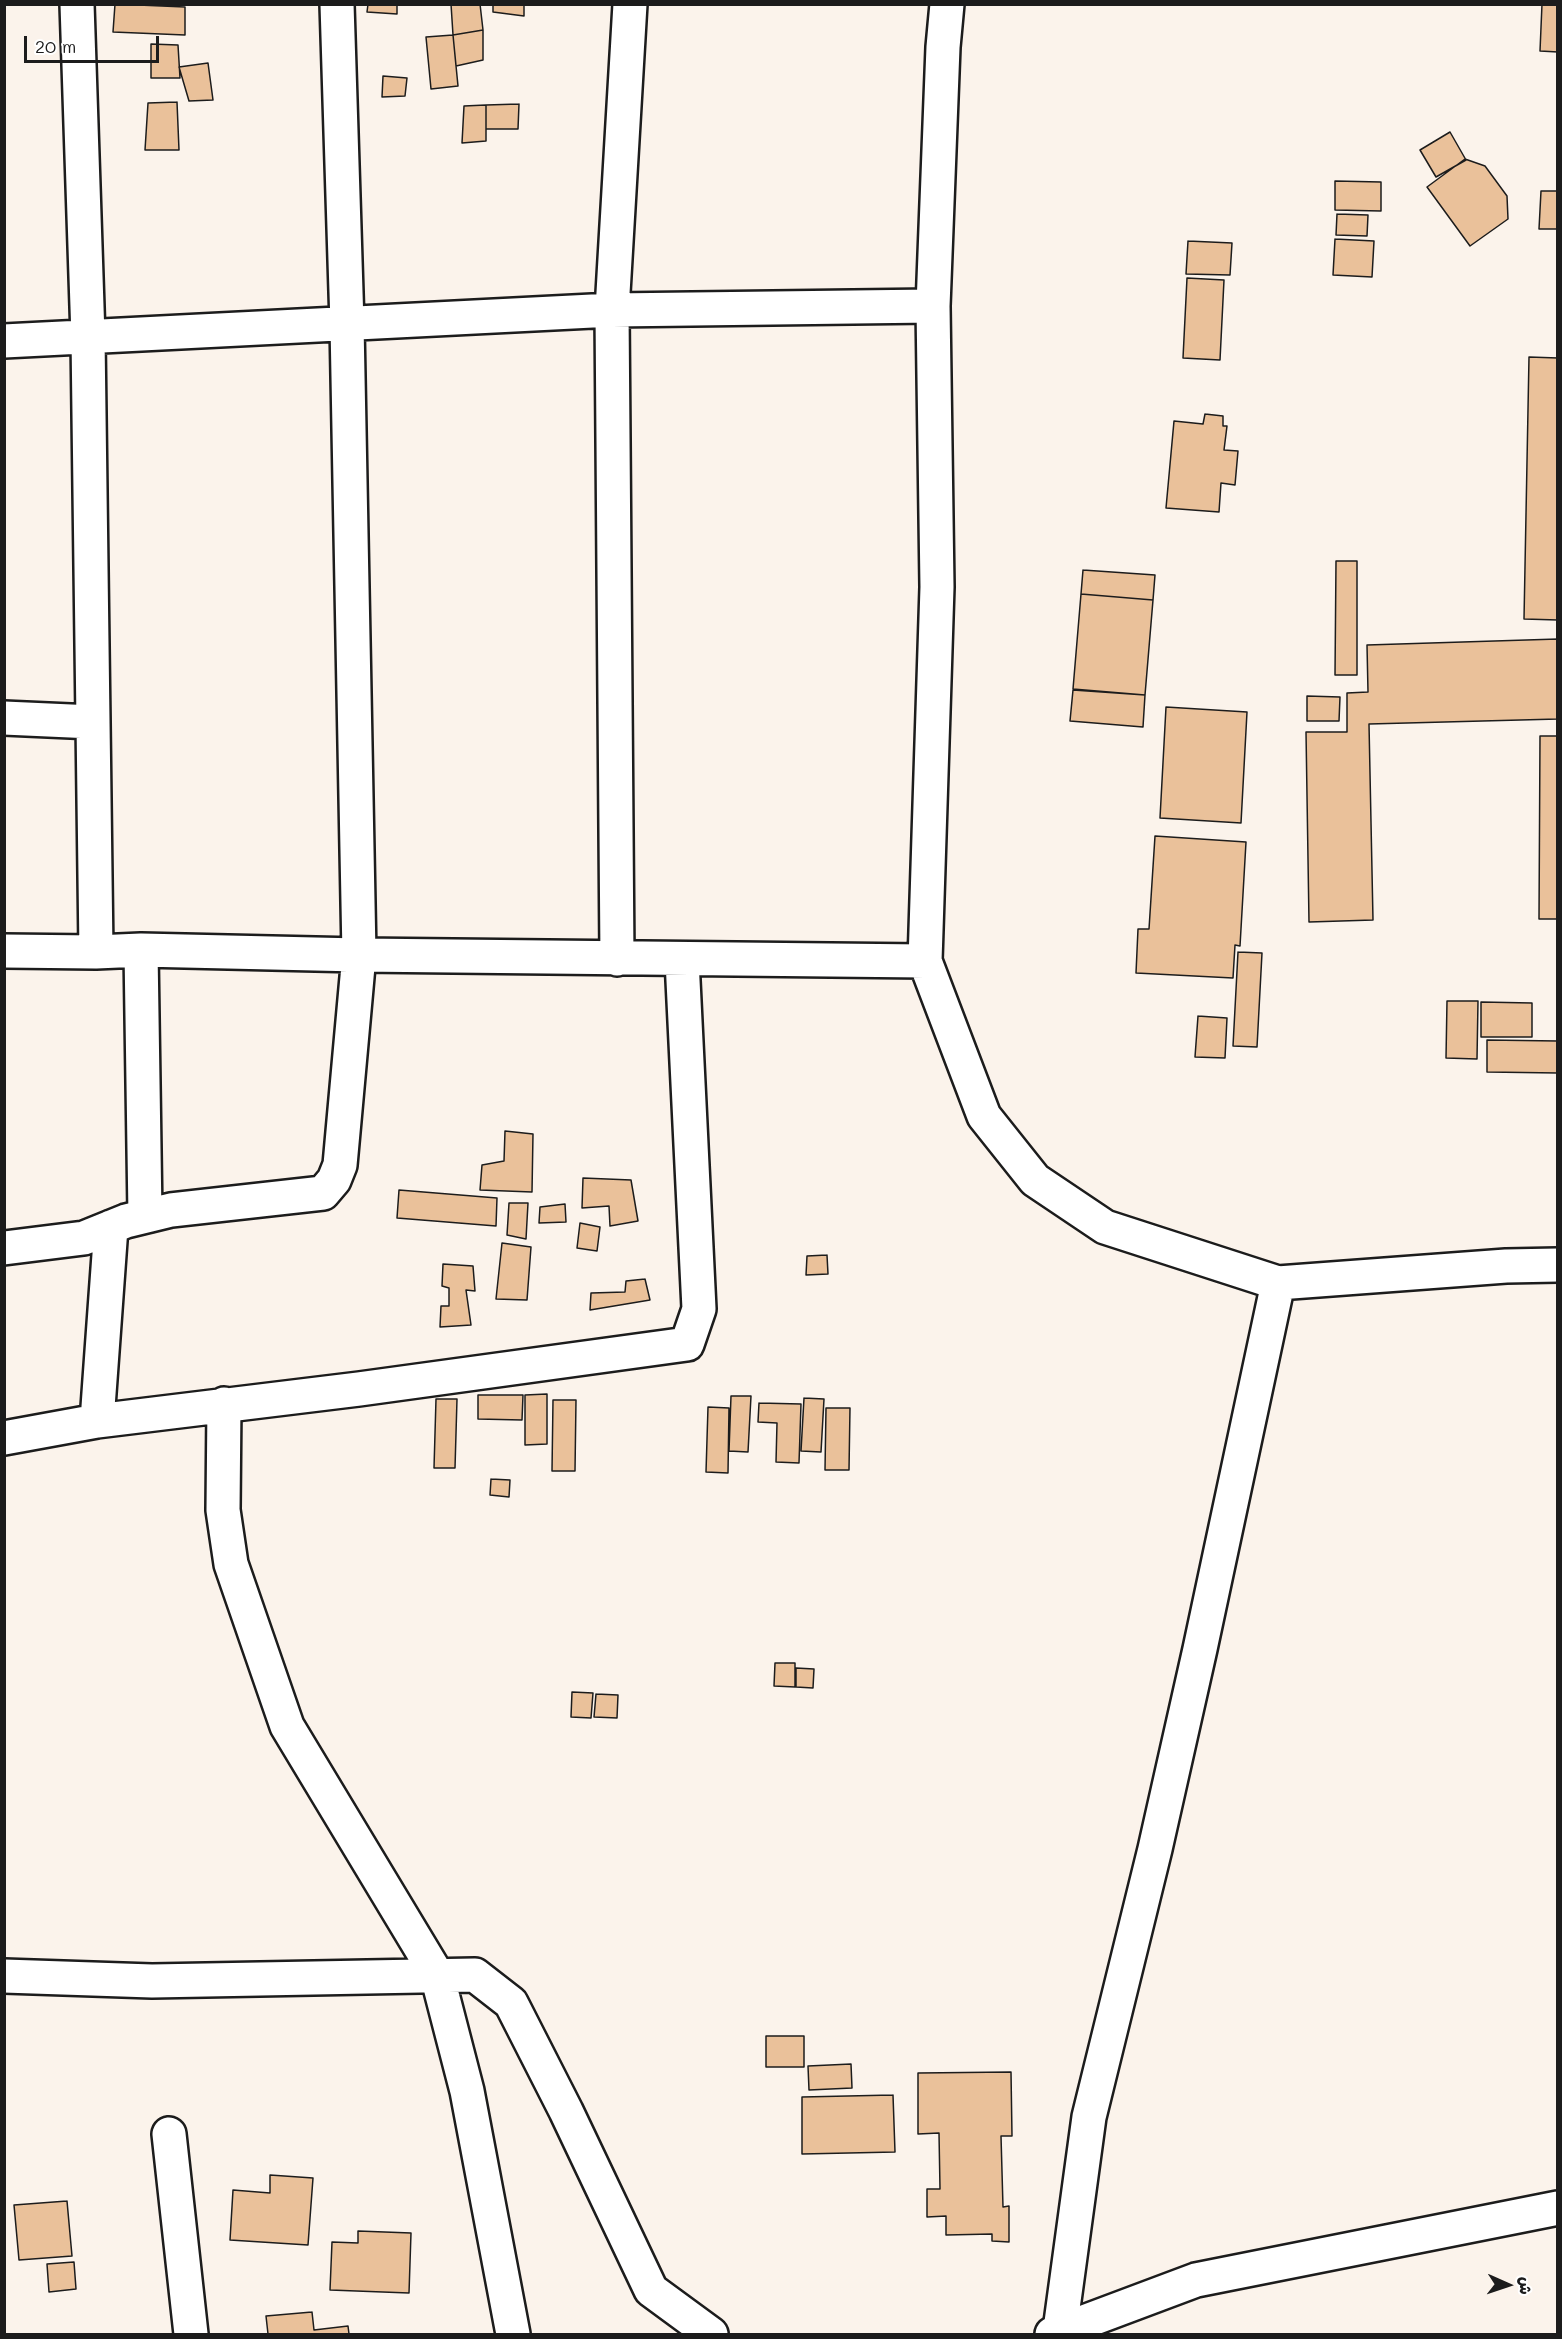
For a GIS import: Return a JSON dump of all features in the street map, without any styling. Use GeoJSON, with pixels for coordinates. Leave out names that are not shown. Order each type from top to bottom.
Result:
{"type":"FeatureCollection","features":[{"type":"Feature","properties":{"kind":"street"},"geometry":{"type":"LineString","coordinates":[[77,4],[88,337],[96,952]]}},
{"type":"Feature","properties":{"kind":"street"},"geometry":{"type":"LineString","coordinates":[[4,1248],[84,1238],[145,1216],[171,1210],[323,1193],[334,1180],[340,1165],[359,955],[347,324],[337,4]]}},
{"type":"Feature","properties":{"kind":"street"},"geometry":{"type":"LineString","coordinates":[[617,958],[612,310],[630,4]]}},
{"type":"Feature","properties":{"kind":"street"},"geometry":{"type":"LineString","coordinates":[[947,4],[943,47],[933,306],[937,587],[925,962],[984,1116],[1035,1180],[1105,1227],[1278,1283],[1506,1266],[1557,1265]]}},
{"type":"Feature","properties":{"kind":"street"},"geometry":{"type":"LineString","coordinates":[[4,341],[612,310],[933,306]]}},
{"type":"Feature","properties":{"kind":"street"},"geometry":{"type":"LineString","coordinates":[[4,718],[93,722]]}},
{"type":"Feature","properties":{"kind":"street"},"geometry":{"type":"LineString","coordinates":[[4,951],[141,950],[925,962]]}},
{"type":"Feature","properties":{"kind":"street"},"geometry":{"type":"LineString","coordinates":[[141,950],[145,1216]]}},
{"type":"Feature","properties":{"kind":"street"},"geometry":{"type":"LineString","coordinates":[[4,1438],[97,1421],[358,1389],[687,1344],[699,1309],[682,960]]}},
{"type":"Feature","properties":{"kind":"street"},"geometry":{"type":"LineString","coordinates":[[97,1421],[111,1227]]}},
{"type":"Feature","properties":{"kind":"street"},"geometry":{"type":"LineString","coordinates":[[1278,1283],[1155,1849],[1089,2117],[1058,2333],[1196,2280],[1557,2208]]}},
{"type":"Feature","properties":{"kind":"street"},"geometry":{"type":"LineString","coordinates":[[224,1404],[223,1510],[231,1564],[287,1726],[437,1975],[467,2091],[513,2334]]}},
{"type":"Feature","properties":{"kind":"street"},"geometry":{"type":"LineString","coordinates":[[4,1976],[152,1981],[474,1975],[511,2003],[566,2111],[651,2290],[711,2334]]}},
{"type":"Feature","properties":{"kind":"street"},"geometry":{"type":"LineString","coordinates":[[169,2134],[191,2334]]}},
{"type":"Feature","properties":{"kind":"building"},"geometry":{"type":"Polygon","coordinates":[[[115,4],[185,7],[185,35],[113,32],[115,4]]]}},
{"type":"Feature","properties":{"kind":"building"},"geometry":{"type":"Polygon","coordinates":[[[368,4],[397,4],[397,14],[367,12],[368,4]]]}},
{"type":"Feature","properties":{"kind":"building"},"geometry":{"type":"Polygon","coordinates":[[[451,4],[480,4],[483,30],[453,35],[451,4]]]}},
{"type":"Feature","properties":{"kind":"building"},"geometry":{"type":"Polygon","coordinates":[[[493,4],[524,4],[524,16],[493,12],[493,4]]]}},
{"type":"Feature","properties":{"kind":"building"},"geometry":{"type":"Polygon","coordinates":[[[1542,4],[1558,4],[1558,52],[1540,51],[1542,4]]]}},
{"type":"Feature","properties":{"kind":"building"},"geometry":{"type":"Polygon","coordinates":[[[483,30],[483,60],[456,66],[453,35],[483,30]]]}},
{"type":"Feature","properties":{"kind":"building"},"geometry":{"type":"Polygon","coordinates":[[[453,35],[458,86],[431,89],[426,37],[453,35]]]}},
{"type":"Feature","properties":{"kind":"building"},"geometry":{"type":"Polygon","coordinates":[[[151,44],[178,45],[180,78],[151,78],[151,44]]]}},
{"type":"Feature","properties":{"kind":"building"},"geometry":{"type":"Polygon","coordinates":[[[208,63],[213,100],[189,101],[179,67],[208,63]]]}},
{"type":"Feature","properties":{"kind":"building"},"geometry":{"type":"Polygon","coordinates":[[[383,76],[407,78],[405,96],[382,97],[383,76]]]}},
{"type":"Feature","properties":{"kind":"building"},"geometry":{"type":"Polygon","coordinates":[[[177,102],[179,150],[145,150],[148,103],[177,102]]]}},
{"type":"Feature","properties":{"kind":"building"},"geometry":{"type":"Polygon","coordinates":[[[519,104],[518,129],[486,129],[486,105],[519,104]]]}},
{"type":"Feature","properties":{"kind":"building"},"geometry":{"type":"Polygon","coordinates":[[[486,105],[486,141],[462,143],[464,106],[486,105]]]}},
{"type":"Feature","properties":{"kind":"building"},"geometry":{"type":"Polygon","coordinates":[[[1450,132],[1466,160],[1436,177],[1420,150],[1450,132]]]}},
{"type":"Feature","properties":{"kind":"building"},"geometry":{"type":"Polygon","coordinates":[[[1465,159],[1485,166],[1507,196],[1508,219],[1470,246],[1427,187],[1465,159]]]}},
{"type":"Feature","properties":{"kind":"building"},"geometry":{"type":"Polygon","coordinates":[[[1335,181],[1381,182],[1381,211],[1335,210],[1335,181]]]}},
{"type":"Feature","properties":{"kind":"building"},"geometry":{"type":"Polygon","coordinates":[[[1541,191],[1558,191],[1558,229],[1539,229],[1541,191]]]}},
{"type":"Feature","properties":{"kind":"building"},"geometry":{"type":"Polygon","coordinates":[[[1337,214],[1368,215],[1367,236],[1336,235],[1337,214]]]}},
{"type":"Feature","properties":{"kind":"building"},"geometry":{"type":"Polygon","coordinates":[[[1335,239],[1374,241],[1372,277],[1333,275],[1335,239]]]}},
{"type":"Feature","properties":{"kind":"building"},"geometry":{"type":"Polygon","coordinates":[[[1188,241],[1232,243],[1230,275],[1186,274],[1188,241]]]}},
{"type":"Feature","properties":{"kind":"building"},"geometry":{"type":"Polygon","coordinates":[[[1187,278],[1224,280],[1220,360],[1183,358],[1187,278]]]}},
{"type":"Feature","properties":{"kind":"building"},"geometry":{"type":"Polygon","coordinates":[[[1529,357],[1558,358],[1558,620],[1524,619],[1529,357]]]}},
{"type":"Feature","properties":{"kind":"building"},"geometry":{"type":"Polygon","coordinates":[[[1205,414],[1223,416],[1223,426],[1227,426],[1224,450],[1238,451],[1235,485],[1221,483],[1219,512],[1166,508],[1174,421],[1203,424],[1205,414]]]}},
{"type":"Feature","properties":{"kind":"building"},"geometry":{"type":"Polygon","coordinates":[[[1336,561],[1357,561],[1357,675],[1335,675],[1336,561]]]}},
{"type":"Feature","properties":{"kind":"building"},"geometry":{"type":"Polygon","coordinates":[[[1083,570],[1155,575],[1153,600],[1081,594],[1083,570]]]}},
{"type":"Feature","properties":{"kind":"building"},"geometry":{"type":"Polygon","coordinates":[[[1081,594],[1153,600],[1145,695],[1073,689],[1081,594]]]}},
{"type":"Feature","properties":{"kind":"building"},"geometry":{"type":"Polygon","coordinates":[[[1558,639],[1558,719],[1369,724],[1373,920],[1309,922],[1306,732],[1347,732],[1347,693],[1368,692],[1367,645],[1558,639]]]}},
{"type":"Feature","properties":{"kind":"building"},"geometry":{"type":"Polygon","coordinates":[[[1073,690],[1145,695],[1143,727],[1070,721],[1073,690]]]}},
{"type":"Feature","properties":{"kind":"building"},"geometry":{"type":"Polygon","coordinates":[[[1307,696],[1340,697],[1339,721],[1307,721],[1307,696]]]}},
{"type":"Feature","properties":{"kind":"building"},"geometry":{"type":"Polygon","coordinates":[[[1166,707],[1247,712],[1241,823],[1160,818],[1166,707]]]}},
{"type":"Feature","properties":{"kind":"building"},"geometry":{"type":"Polygon","coordinates":[[[1540,736],[1558,736],[1558,919],[1539,919],[1540,736]]]}},
{"type":"Feature","properties":{"kind":"building"},"geometry":{"type":"Polygon","coordinates":[[[1155,836],[1246,842],[1240,946],[1235,945],[1233,978],[1136,973],[1138,929],[1149,929],[1155,836]]]}},
{"type":"Feature","properties":{"kind":"building"},"geometry":{"type":"Polygon","coordinates":[[[1238,952],[1262,953],[1257,1047],[1233,1046],[1238,952]]]}},
{"type":"Feature","properties":{"kind":"building"},"geometry":{"type":"Polygon","coordinates":[[[1447,1001],[1478,1001],[1477,1059],[1446,1058],[1447,1001]]]}},
{"type":"Feature","properties":{"kind":"building"},"geometry":{"type":"Polygon","coordinates":[[[1481,1002],[1532,1003],[1532,1037],[1481,1037],[1481,1002]]]}},
{"type":"Feature","properties":{"kind":"building"},"geometry":{"type":"Polygon","coordinates":[[[1198,1016],[1227,1018],[1225,1058],[1195,1057],[1198,1016]]]}},
{"type":"Feature","properties":{"kind":"building"},"geometry":{"type":"Polygon","coordinates":[[[1487,1040],[1558,1041],[1558,1073],[1487,1072],[1487,1040]]]}},
{"type":"Feature","properties":{"kind":"building"},"geometry":{"type":"Polygon","coordinates":[[[505,1131],[533,1134],[532,1192],[480,1190],[482,1165],[504,1161],[505,1131]]]}},
{"type":"Feature","properties":{"kind":"building"},"geometry":{"type":"Polygon","coordinates":[[[583,1178],[631,1180],[638,1221],[610,1226],[609,1206],[582,1208],[583,1178]]]}},
{"type":"Feature","properties":{"kind":"building"},"geometry":{"type":"Polygon","coordinates":[[[399,1190],[497,1198],[496,1226],[397,1218],[399,1190]]]}},
{"type":"Feature","properties":{"kind":"building"},"geometry":{"type":"Polygon","coordinates":[[[509,1203],[528,1203],[526,1239],[507,1235],[509,1203]]]}},
{"type":"Feature","properties":{"kind":"building"},"geometry":{"type":"Polygon","coordinates":[[[565,1204],[566,1222],[539,1223],[540,1207],[565,1204]]]}},
{"type":"Feature","properties":{"kind":"building"},"geometry":{"type":"Polygon","coordinates":[[[580,1223],[600,1227],[597,1251],[577,1248],[580,1223]]]}},
{"type":"Feature","properties":{"kind":"building"},"geometry":{"type":"Polygon","coordinates":[[[502,1243],[531,1247],[527,1300],[496,1299],[502,1243]]]}},
{"type":"Feature","properties":{"kind":"building"},"geometry":{"type":"Polygon","coordinates":[[[827,1255],[828,1274],[806,1275],[807,1256],[827,1255]]]}},
{"type":"Feature","properties":{"kind":"building"},"geometry":{"type":"Polygon","coordinates":[[[443,1264],[473,1266],[475,1291],[466,1290],[471,1325],[440,1327],[441,1306],[449,1306],[449,1288],[442,1286],[443,1264]]]}},
{"type":"Feature","properties":{"kind":"building"},"geometry":{"type":"Polygon","coordinates":[[[645,1279],[650,1300],[590,1310],[591,1293],[625,1292],[626,1281],[645,1279]]]}},
{"type":"Feature","properties":{"kind":"building"},"geometry":{"type":"Polygon","coordinates":[[[547,1394],[547,1444],[525,1445],[525,1395],[547,1394]]]}},
{"type":"Feature","properties":{"kind":"building"},"geometry":{"type":"Polygon","coordinates":[[[478,1395],[523,1395],[522,1420],[478,1419],[478,1395]]]}},
{"type":"Feature","properties":{"kind":"building"},"geometry":{"type":"Polygon","coordinates":[[[731,1396],[751,1396],[748,1452],[729,1451],[731,1396]]]}},
{"type":"Feature","properties":{"kind":"building"},"geometry":{"type":"Polygon","coordinates":[[[804,1398],[824,1399],[821,1452],[801,1451],[804,1398]]]}},
{"type":"Feature","properties":{"kind":"building"},"geometry":{"type":"Polygon","coordinates":[[[436,1399],[457,1399],[455,1468],[434,1468],[436,1399]]]}},
{"type":"Feature","properties":{"kind":"building"},"geometry":{"type":"Polygon","coordinates":[[[553,1400],[576,1400],[575,1471],[552,1471],[553,1400]]]}},
{"type":"Feature","properties":{"kind":"building"},"geometry":{"type":"Polygon","coordinates":[[[759,1403],[801,1404],[799,1463],[776,1462],[777,1423],[758,1422],[759,1403]]]}},
{"type":"Feature","properties":{"kind":"building"},"geometry":{"type":"Polygon","coordinates":[[[708,1407],[729,1408],[728,1473],[706,1472],[708,1407]]]}},
{"type":"Feature","properties":{"kind":"building"},"geometry":{"type":"Polygon","coordinates":[[[826,1408],[850,1408],[849,1470],[825,1470],[826,1408]]]}},
{"type":"Feature","properties":{"kind":"building"},"geometry":{"type":"Polygon","coordinates":[[[491,1479],[510,1480],[509,1497],[490,1495],[491,1479]]]}},
{"type":"Feature","properties":{"kind":"building"},"geometry":{"type":"Polygon","coordinates":[[[775,1663],[795,1663],[795,1687],[774,1686],[775,1663]]]}},
{"type":"Feature","properties":{"kind":"building"},"geometry":{"type":"Polygon","coordinates":[[[796,1668],[814,1669],[813,1688],[796,1687],[796,1668]]]}},
{"type":"Feature","properties":{"kind":"building"},"geometry":{"type":"Polygon","coordinates":[[[572,1692],[593,1693],[591,1718],[571,1717],[572,1692]]]}},
{"type":"Feature","properties":{"kind":"building"},"geometry":{"type":"Polygon","coordinates":[[[596,1694],[618,1695],[617,1718],[594,1717],[596,1694]]]}},
{"type":"Feature","properties":{"kind":"building"},"geometry":{"type":"Polygon","coordinates":[[[766,2036],[804,2036],[804,2067],[766,2067],[766,2036]]]}},
{"type":"Feature","properties":{"kind":"building"},"geometry":{"type":"Polygon","coordinates":[[[851,2064],[852,2088],[809,2090],[808,2066],[851,2064]]]}},
{"type":"Feature","properties":{"kind":"building"},"geometry":{"type":"Polygon","coordinates":[[[1011,2072],[1012,2136],[1001,2136],[1003,2207],[1009,2206],[1009,2242],[992,2241],[992,2234],[946,2235],[946,2216],[927,2217],[927,2189],[940,2189],[939,2133],[918,2134],[918,2073],[1011,2072]]]}},
{"type":"Feature","properties":{"kind":"building"},"geometry":{"type":"Polygon","coordinates":[[[893,2095],[895,2152],[802,2154],[802,2097],[893,2095]]]}},
{"type":"Feature","properties":{"kind":"building"},"geometry":{"type":"Polygon","coordinates":[[[270,2175],[313,2178],[308,2245],[230,2240],[233,2190],[270,2193],[270,2175]]]}},
{"type":"Feature","properties":{"kind":"building"},"geometry":{"type":"Polygon","coordinates":[[[67,2201],[72,2256],[19,2260],[14,2205],[67,2201]]]}},
{"type":"Feature","properties":{"kind":"building"},"geometry":{"type":"Polygon","coordinates":[[[358,2231],[411,2233],[409,2293],[330,2290],[332,2242],[358,2243],[358,2231]]]}},
{"type":"Feature","properties":{"kind":"building"},"geometry":{"type":"Polygon","coordinates":[[[74,2262],[76,2289],[49,2292],[47,2264],[74,2262]]]}},
{"type":"Feature","properties":{"kind":"building"},"geometry":{"type":"Polygon","coordinates":[[[312,2312],[314,2330],[348,2326],[349,2334],[268,2334],[266,2316],[312,2312]]]}}]}
